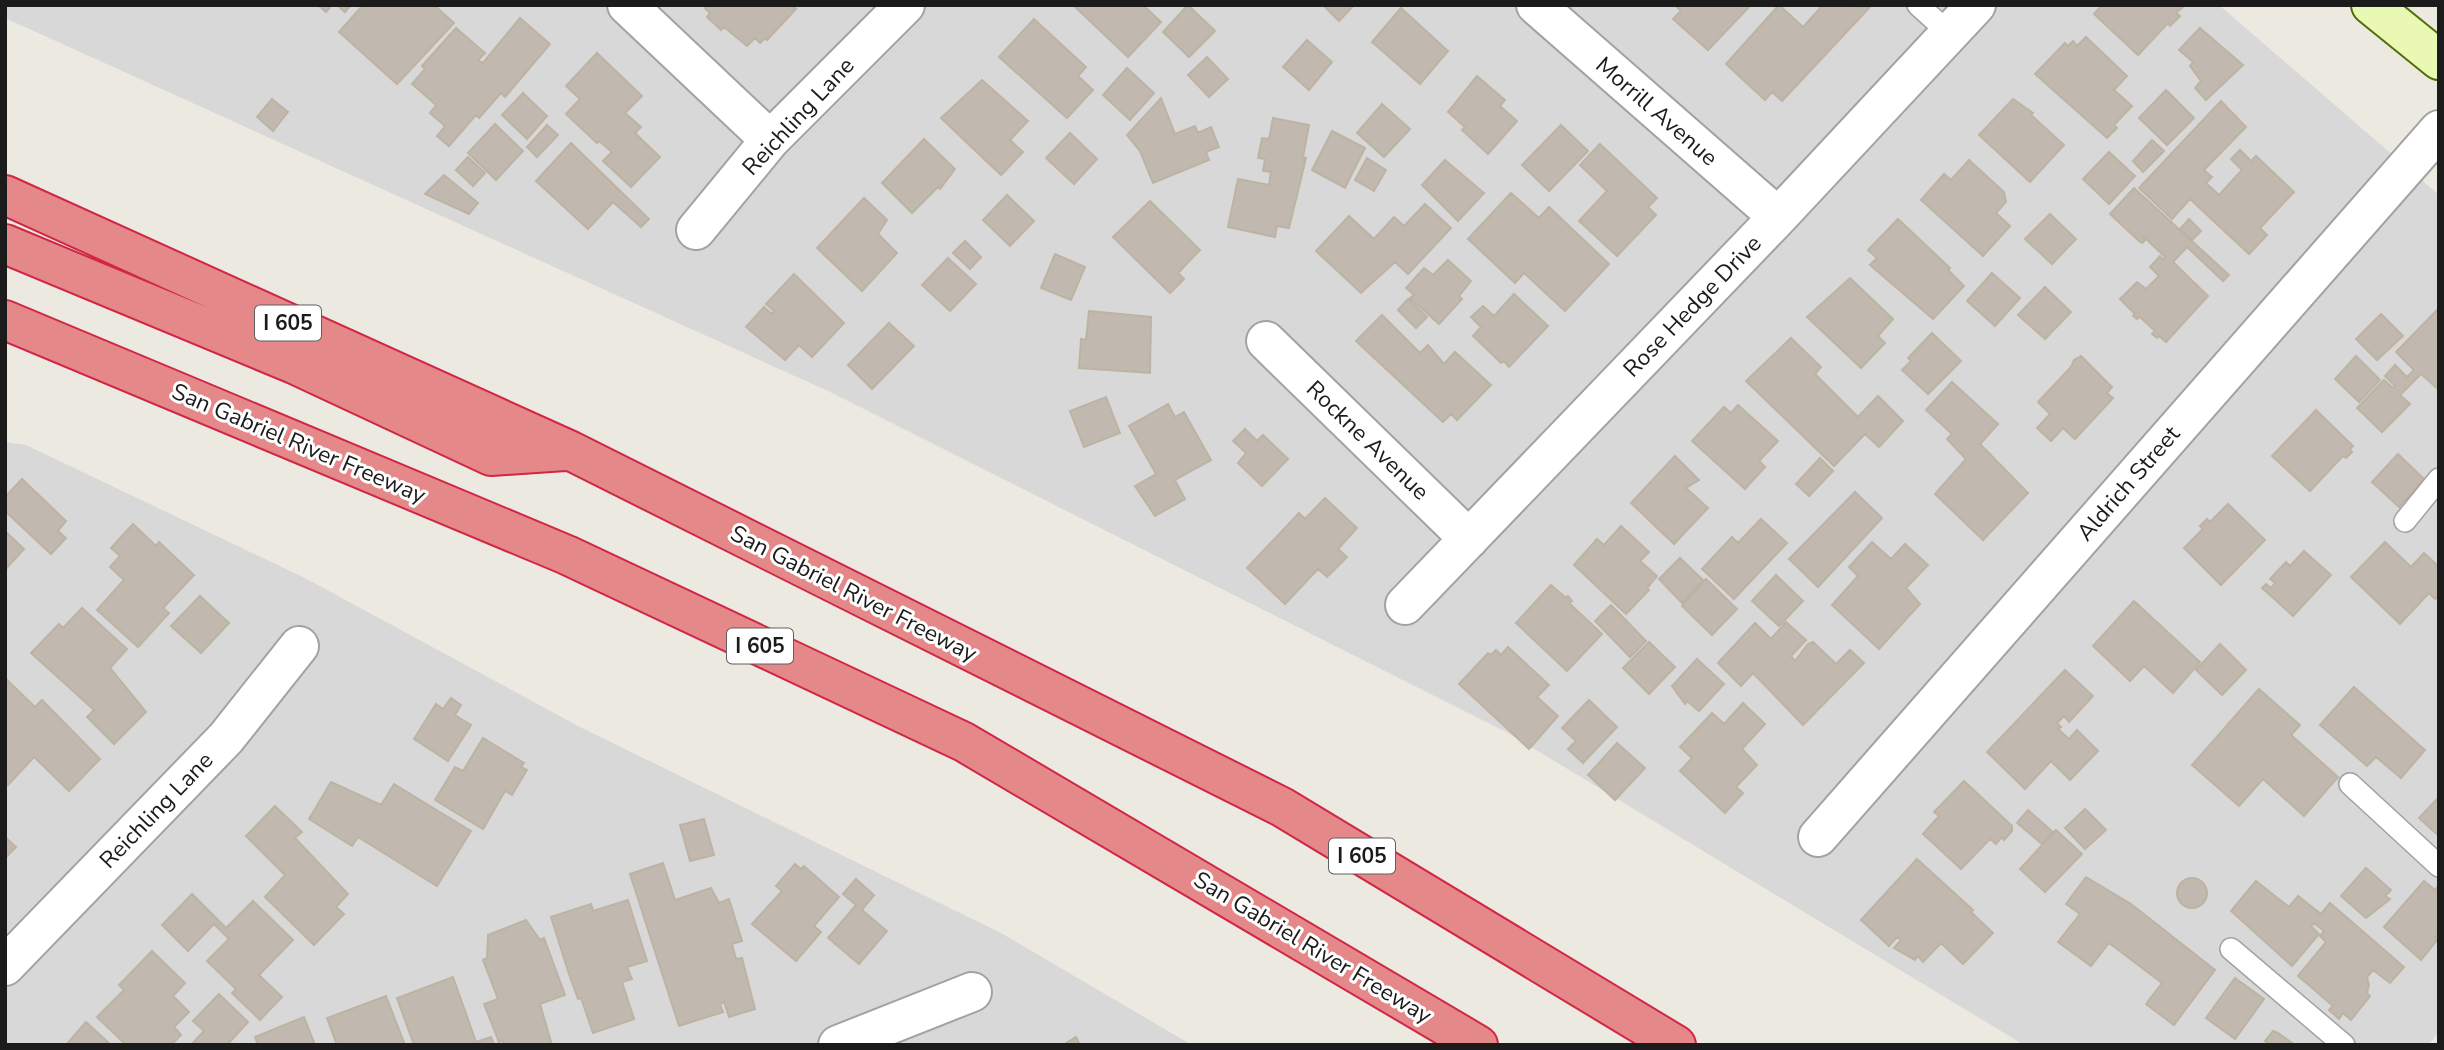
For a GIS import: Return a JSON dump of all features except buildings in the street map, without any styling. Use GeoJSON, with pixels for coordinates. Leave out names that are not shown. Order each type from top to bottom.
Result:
{"type":"FeatureCollection","features":[{"type":"Feature","properties":{"kind":"highway","name":"San Gabriel River Freeway"},"geometry":{"type":"LineString","coordinates":[[5,195],[570,451],[1282,807],[1676,1045]]}},
{"type":"Feature","properties":{"kind":"highway"},"geometry":{"type":"LineString","coordinates":[[5,244],[294,365],[491,456],[570,451]]}},
{"type":"Feature","properties":{"kind":"highway","name":"San Gabriel River Freeway"},"geometry":{"type":"LineString","coordinates":[[5,320],[567,555],[964,741],[1478,1045]]}},
{"type":"Feature","properties":{"kind":"main road"},"geometry":{"type":"LineString","coordinates":[[2371,5],[2439,60]]}},
{"type":"Feature","properties":{"kind":"street"},"geometry":{"type":"LineString","coordinates":[[627,5],[770,140]]}},
{"type":"Feature","properties":{"kind":"street","name":"Reichling Lane"},"geometry":{"type":"LineString","coordinates":[[696,230],[770,140],[905,5]]}},
{"type":"Feature","properties":{"kind":"street","name":"Morrill Avenue"},"geometry":{"type":"LineString","coordinates":[[1536,5],[1778,216]]}},
{"type":"Feature","properties":{"kind":"street","name":"Rose Hedge Drive"},"geometry":{"type":"LineString","coordinates":[[1405,605],[1976,5]]}},
{"type":"Feature","properties":{"kind":"street","name":"Aldrich Street"},"geometry":{"type":"LineString","coordinates":[[1818,836],[2439,130]]}},
{"type":"Feature","properties":{"kind":"street","name":"Rockne Avenue"},"geometry":{"type":"LineString","coordinates":[[1266,341],[1469,538]]}},
{"type":"Feature","properties":{"kind":"street","name":"Reichling Lane"},"geometry":{"type":"LineString","coordinates":[[5,966],[226,738],[299,646]]}},
{"type":"Feature","properties":{"kind":"street"},"geometry":{"type":"LineString","coordinates":[[838,1045],[972,992]]}},
{"type":"Feature","properties":{"kind":"lane"},"geometry":{"type":"LineString","coordinates":[[1918,5],[1949,33]]}},
{"type":"Feature","properties":{"kind":"lane"},"geometry":{"type":"LineString","coordinates":[[2405,521],[2439,479]]}},
{"type":"Feature","properties":{"kind":"lane"},"geometry":{"type":"LineString","coordinates":[[2350,784],[2439,866]]}},
{"type":"Feature","properties":{"kind":"lane"},"geometry":{"type":"LineString","coordinates":[[2231,949],[2344,1045]]}},
{"type":"Feature","properties":{"kind":"shaded area"},"geometry":{"type":"Polygon","coordinates":[[[5,5],[2219,5],[2439,195],[2439,1032],[2428,1045],[2024,1045],[1508,733],[830,392],[5,18],[5,5]]]}},
{"type":"Feature","properties":{"kind":"shaded area"},"geometry":{"type":"Polygon","coordinates":[[[5,442],[26,445],[305,578],[580,727],[1001,933],[1192,1045],[5,1045],[5,442]]]}}]}
